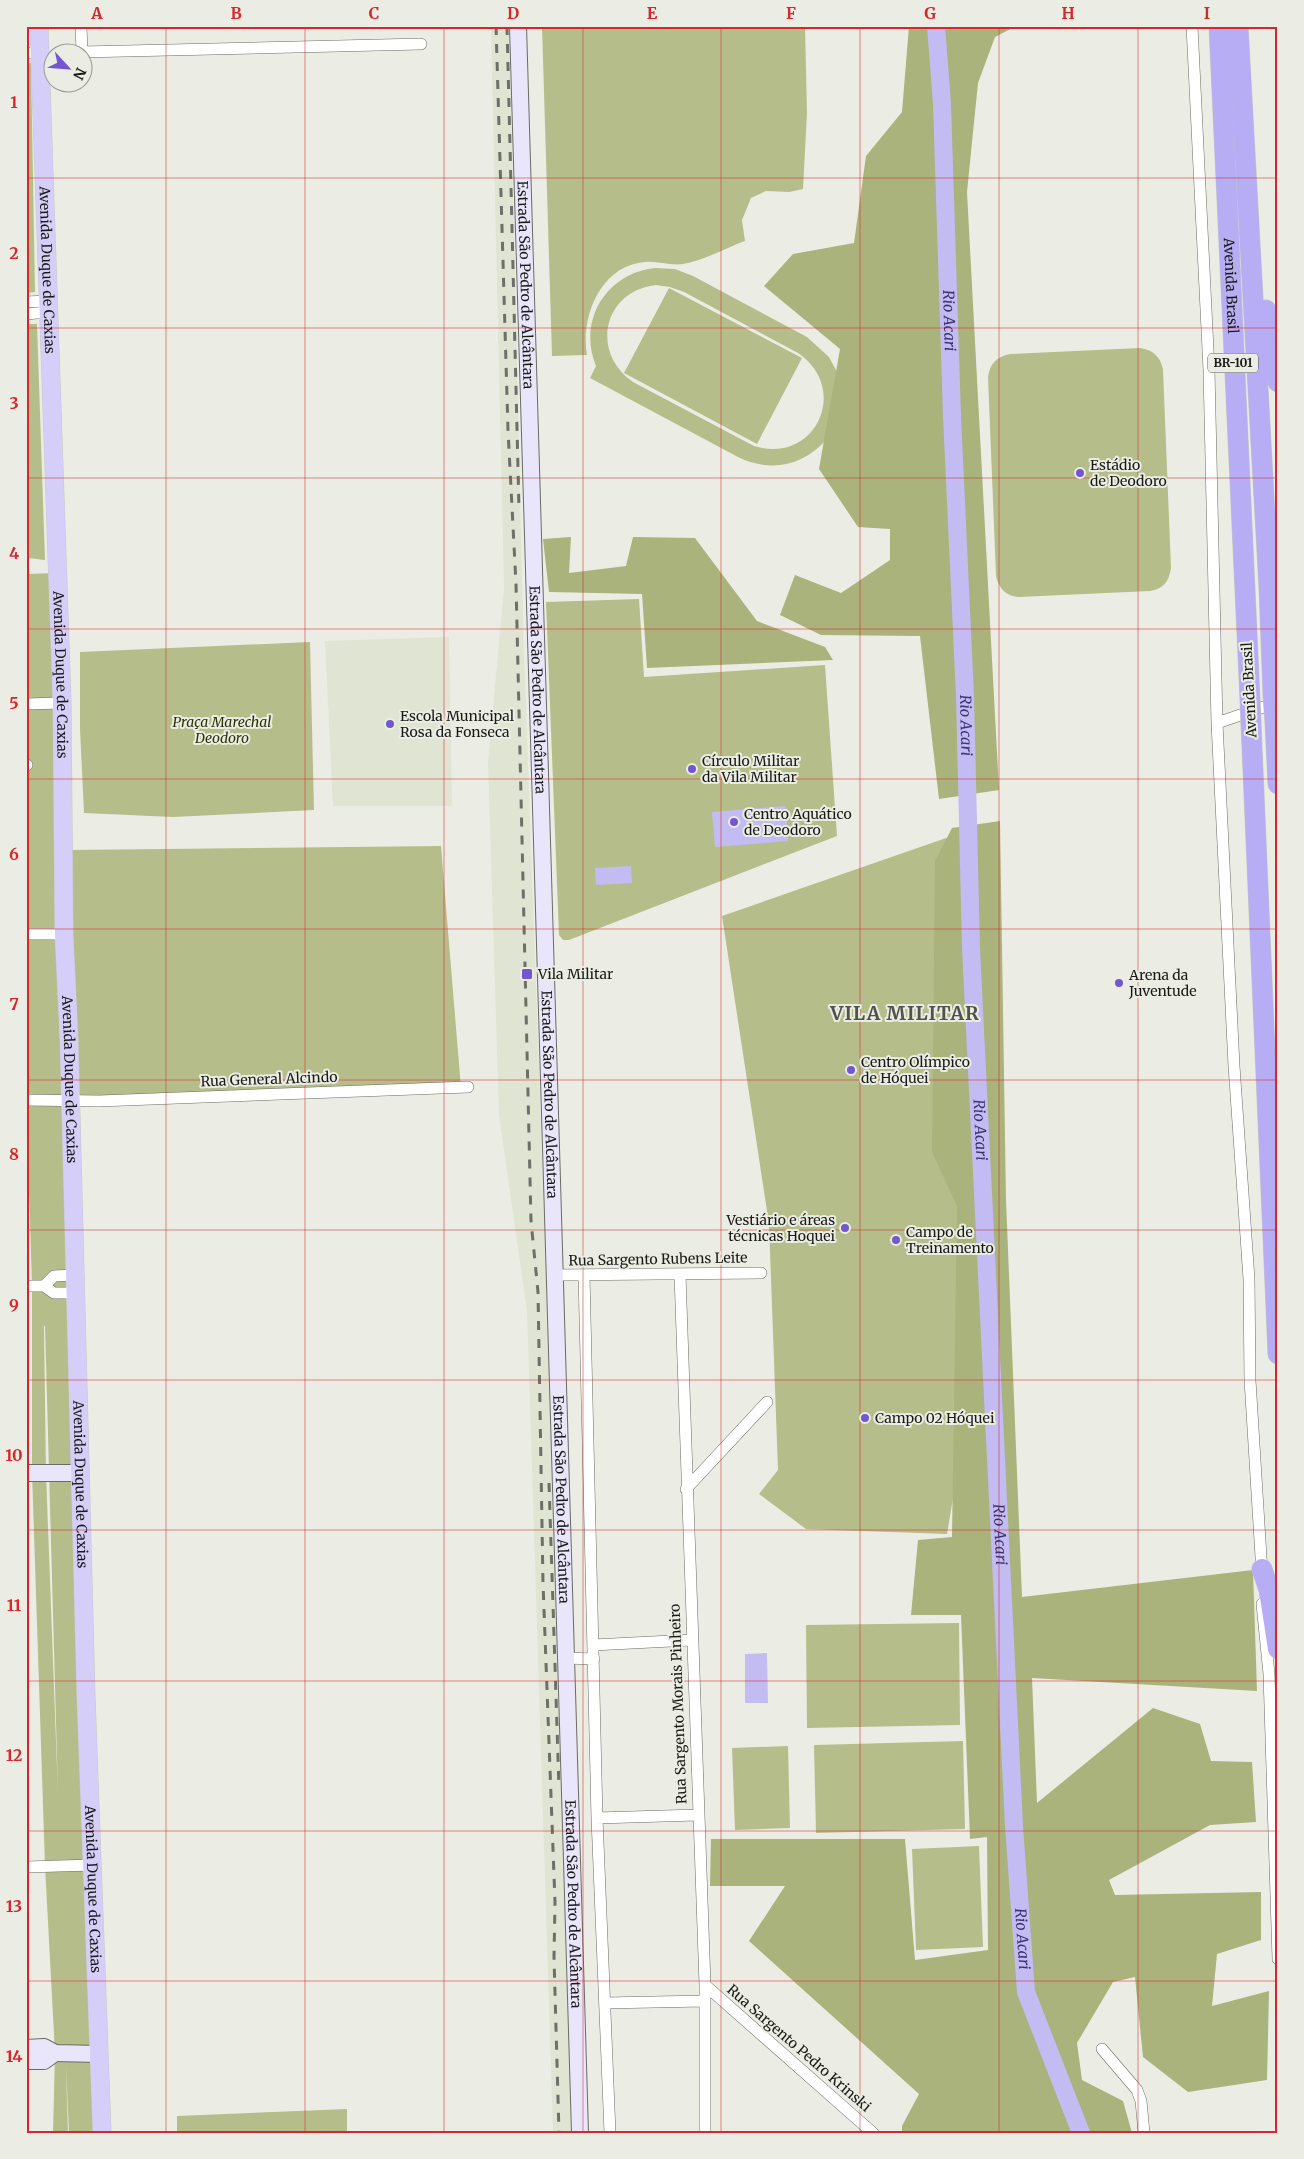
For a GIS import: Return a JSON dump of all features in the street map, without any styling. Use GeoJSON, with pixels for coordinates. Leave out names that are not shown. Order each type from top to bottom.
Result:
{"type":"FeatureCollection","features":[{"type":"Feature","properties":{"kind":"highway","name":"Avenida Brasil"},"geometry":{"type":"LineString","coordinates":[[1219,26],[1278,1354]]}},
{"type":"Feature","properties":{"kind":"highway","name":"Avenida Brasil"},"geometry":{"type":"LineString","coordinates":[[1238,26],[1275,698],[1278,784]]}},
{"type":"Feature","properties":{"kind":"highway"},"geometry":{"type":"LineString","coordinates":[[1243,104],[1251,122],[1268,333],[1278,382]]}},
{"type":"Feature","properties":{"kind":"highway"},"geometry":{"type":"LineString","coordinates":[[1262,1569],[1269,1590],[1278,1649]]}},
{"type":"Feature","properties":{"kind":"main road","name":"Avenida Duque de Caxias"},"geometry":{"type":"LineString","coordinates":[[39,26],[33,53],[48,307],[62,703],[64,934],[102,2133]]}},
{"type":"Feature","properties":{"kind":"street"},"geometry":{"type":"LineString","coordinates":[[81,26],[82,52],[421,44]]}},
{"type":"Feature","properties":{"kind":"street","name":"Estrada São Pedro de Alcântara"},"geometry":{"type":"LineString","coordinates":[[518,26],[580,2133]]}},
{"type":"Feature","properties":{"kind":"street"},"geometry":{"type":"LineString","coordinates":[[1192,26],[1209,370],[1217,723],[1234,1066],[1250,1280],[1250,1380],[1262,1569],[1264,1638],[1269,1674],[1278,1959]]}},
{"type":"Feature","properties":{"kind":"street"},"geometry":{"type":"LineString","coordinates":[[26,302],[48,307]]}},
{"type":"Feature","properties":{"kind":"street"},"geometry":{"type":"LineString","coordinates":[[26,314],[48,307]]}},
{"type":"Feature","properties":{"kind":"street"},"geometry":{"type":"LineString","coordinates":[[1217,723],[1275,698]]}},
{"type":"Feature","properties":{"kind":"street"},"geometry":{"type":"LineString","coordinates":[[26,704],[62,703]]}},
{"type":"Feature","properties":{"kind":"street"},"geometry":{"type":"LineString","coordinates":[[26,934],[64,934]]}},
{"type":"Feature","properties":{"kind":"street","name":"Rua General Alcindo"},"geometry":{"type":"LineString","coordinates":[[26,1100],[70,1101],[468,1087]]}},
{"type":"Feature","properties":{"kind":"street","name":"Rua Sargento Rubens Leite"},"geometry":{"type":"LineString","coordinates":[[556,1275],[680,1275],[761,1272]]}},
{"type":"Feature","properties":{"kind":"street"},"geometry":{"type":"LineString","coordinates":[[44,1286],[54,1276],[74,1275]]}},
{"type":"Feature","properties":{"kind":"street","name":"Rua Sargento Morais Pinheiro"},"geometry":{"type":"LineString","coordinates":[[680,1275],[697,1815],[705,1985],[705,2133]]}},
{"type":"Feature","properties":{"kind":"street"},"geometry":{"type":"LineString","coordinates":[[584,1276],[597,1818],[610,2133]]}},
{"type":"Feature","properties":{"kind":"street"},"geometry":{"type":"LineString","coordinates":[[26,1286],[44,1286],[54,1293],[75,1293]]}},
{"type":"Feature","properties":{"kind":"street"},"geometry":{"type":"LineString","coordinates":[[686,1489],[767,1402]]}},
{"type":"Feature","properties":{"kind":"street"},"geometry":{"type":"LineString","coordinates":[[26,1474],[80,1473]]}},
{"type":"Feature","properties":{"kind":"street"},"geometry":{"type":"LineString","coordinates":[[593,1645],[691,1640]]}},
{"type":"Feature","properties":{"kind":"street"},"geometry":{"type":"LineString","coordinates":[[565,1658],[594,1659]]}},
{"type":"Feature","properties":{"kind":"street"},"geometry":{"type":"LineString","coordinates":[[597,1818],[697,1815]]}},
{"type":"Feature","properties":{"kind":"street"},"geometry":{"type":"LineString","coordinates":[[26,1866],[93,1865]]}},
{"type":"Feature","properties":{"kind":"street","name":"Rua Sargento Pedro Krinski"},"geometry":{"type":"LineString","coordinates":[[705,1985],[873,2133]]}},
{"type":"Feature","properties":{"kind":"street"},"geometry":{"type":"LineString","coordinates":[[605,2003],[704,2001]]}},
{"type":"Feature","properties":{"kind":"street"},"geometry":{"type":"LineString","coordinates":[[26,2048],[44,2047],[55,2053],[99,2054]]}},
{"type":"Feature","properties":{"kind":"street"},"geometry":{"type":"LineString","coordinates":[[1102,2049],[1137,2090],[1142,2101],[1144,2133]]}},
{"type":"Feature","properties":{"kind":"street"},"geometry":{"type":"LineString","coordinates":[[26,2062],[44,2060],[55,2053]]}},
{"type":"Feature","properties":{"kind":"shaded area"},"geometry":{"type":"Polygon","coordinates":[[[491,26],[509,26],[523,620],[546,1273],[572,2133],[553,2133],[527,1311],[499,1115],[488,762],[504,588],[491,26]]]}},
{"type":"Feature","properties":{"kind":"shaded area","name":"Escola Municipal Rosa da Fonseca"},"geometry":{"type":"Polygon","coordinates":[[[449,637],[452,806],[333,806],[325,641],[449,637]]]}},
{"type":"Feature","properties":{"kind":"shaded area"},"geometry":{"type":"Polygon","coordinates":[[[786,806],[788,841],[715,847],[712,812],[786,806]]]}},
{"type":"Feature","properties":{"kind":"shaded area"},"geometry":{"type":"Polygon","coordinates":[[[631,866],[632,883],[596,885],[595,868],[631,866]]]}},
{"type":"Feature","properties":{"kind":"shaded area"},"geometry":{"type":"Polygon","coordinates":[[[767,1653],[768,1703],[745,1703],[745,1654],[767,1653]]]}},
{"type":"Feature","properties":{"kind":"green space"},"geometry":{"type":"Polygon","coordinates":[[[542,26],[805,26],[807,113],[803,189],[789,192],[766,191],[751,198],[742,220],[745,241],[690,262],[669,264],[645,262],[630,265],[616,272],[597,295],[591,310],[587,325],[587,355],[552,356],[542,26]]]}},
{"type":"Feature","properties":{"kind":"green space"},"geometry":{"type":"Polygon","coordinates":[[[909,26],[1016,26],[995,37],[978,83],[967,192],[999,790],[939,799],[920,636],[821,635],[780,615],[795,575],[841,593],[890,560],[890,529],[858,527],[819,469],[840,349],[764,286],[793,254],[854,243],[866,156],[902,112],[909,26]]]}},
{"type":"Feature","properties":{"kind":"green space"},"geometry":{"type":"Polygon","coordinates":[[[31,63],[35,292],[26,293],[26,64],[31,63]]]}},
{"type":"Feature","properties":{"kind":"green space"},"geometry":{"type":"Polygon","coordinates":[[[655,268],[675,269],[693,276],[807,337],[829,357],[838,374],[827,439],[818,448],[797,461],[774,465],[750,462],[590,378],[596,366],[591,349],[590,332],[600,302],[610,289],[623,279],[638,272],[655,268]],[[656,285],[638,290],[624,299],[614,311],[608,325],[607,340],[611,355],[619,370],[633,382],[754,446],[776,449],[794,445],[809,434],[819,420],[823,403],[822,385],[814,368],[798,353],[684,292],[656,285]]]}},
{"type":"Feature","properties":{"kind":"green space"},"geometry":{"type":"Polygon","coordinates":[[[669,288],[802,358],[757,444],[624,373],[669,288]]]}},
{"type":"Feature","properties":{"kind":"green space"},"geometry":{"type":"Polygon","coordinates":[[[26,324],[37,324],[45,560],[28,558],[26,324]]]}},
{"type":"Feature","properties":{"kind":"green space","name":"Estádio de Deodoro"},"geometry":{"type":"Polygon","coordinates":[[[1140,348],[1155,354],[1163,369],[1171,568],[1167,581],[1162,587],[1150,591],[1019,597],[1007,593],[999,585],[996,576],[988,377],[990,368],[997,359],[1010,354],[1140,348]]]}},
{"type":"Feature","properties":{"kind":"green space"},"geometry":{"type":"Polygon","coordinates":[[[571,537],[569,573],[626,566],[633,537],[695,538],[757,621],[825,647],[833,660],[647,668],[642,594],[549,592],[543,539],[571,537]]]}},
{"type":"Feature","properties":{"kind":"green space"},"geometry":{"type":"Polygon","coordinates":[[[57,573],[71,850],[441,846],[461,1088],[72,1101],[101,2133],[69,2133],[66,2065],[68,2133],[53,2133],[55,2053],[45,1866],[32,1473],[32,1286],[26,1091],[26,574],[57,573]],[[45,1326],[46,1473],[58,1794],[45,1326]]]}},
{"type":"Feature","properties":{"kind":"green space","name":"Círculo Militar da Vila Militar"},"geometry":{"type":"Polygon","coordinates":[[[639,599],[644,677],[825,665],[837,836],[569,940],[563,940],[559,935],[546,602],[639,599]]]}},
{"type":"Feature","properties":{"kind":"green space","name":"Praça Marechal Deodoro"},"geometry":{"type":"Polygon","coordinates":[[[310,642],[314,810],[173,817],[84,813],[80,729],[80,652],[310,642]]]}},
{"type":"Feature","properties":{"kind":"green space"},"geometry":{"type":"Polygon","coordinates":[[[1000,821],[1006,1200],[1022,1597],[1253,1570],[1257,1691],[1032,1678],[1037,1803],[1153,1708],[1200,1724],[1211,1761],[1252,1762],[1256,1822],[1210,1825],[1109,1880],[1115,1895],[1261,1892],[1261,1940],[1217,1954],[1212,2006],[1269,1991],[1267,2080],[1188,2092],[1143,2057],[1135,1977],[1113,1982],[1077,2043],[1082,2080],[1123,2101],[1132,2133],[902,2133],[902,2126],[919,2094],[749,1941],[785,1886],[710,1886],[711,1839],[905,1839],[915,1960],[988,1950],[987,1837],[970,1839],[961,1615],[911,1615],[918,1540],[952,1537],[957,1206],[932,1152],[935,861],[952,828],[1000,821]]]}},
{"type":"Feature","properties":{"kind":"green space","name":"Centro Olímpico de Hóquei"},"geometry":{"type":"Polygon","coordinates":[[[949,837],[970,1397],[947,1534],[806,1529],[759,1494],[778,1470],[769,1224],[722,916],[949,837]]]}},
{"type":"Feature","properties":{"kind":"green space"},"geometry":{"type":"Polygon","coordinates":[[[959,1623],[960,1725],[807,1728],[806,1625],[959,1623]]]}},
{"type":"Feature","properties":{"kind":"green space"},"geometry":{"type":"Polygon","coordinates":[[[963,1741],[965,1829],[816,1833],[814,1745],[963,1741]]]}},
{"type":"Feature","properties":{"kind":"green space"},"geometry":{"type":"Polygon","coordinates":[[[788,1746],[790,1828],[735,1830],[732,1748],[788,1746]]]}},
{"type":"Feature","properties":{"kind":"green space"},"geometry":{"type":"Polygon","coordinates":[[[979,1846],[983,1947],[916,1950],[912,1849],[979,1846]]]}},
{"type":"Feature","properties":{"kind":"green space"},"geometry":{"type":"Polygon","coordinates":[[[347,2109],[347,2133],[177,2133],[177,2116],[347,2109]]]}},
{"type":"Feature","properties":{"kind":"waterway","name":"Rio Acari"},"geometry":{"type":"LineString","coordinates":[[936,26],[942,104],[952,416],[965,696],[971,948],[1014,1826],[1026,1992],[1081,2133]]}},
{"type":"Feature","properties":{"kind":"railway"},"geometry":{"type":"LineString","coordinates":[[496,26],[508,430],[516,584],[531,1221],[538,1292],[543,1583],[555,1902],[554,1958],[559,2133]]}},
{"type":"Feature","properties":{"kind":"railway"},"geometry":{"type":"LineString","coordinates":[[507,26],[519,509]]}},
{"type":"Feature","properties":{"kind":"railway"},"geometry":{"type":"LineString","coordinates":[[549,1483],[559,1788]]}},
{"type":"Feature","properties":{"kind":"place","name":"Estádio de Deodoro"},"geometry":{"type":"Point","coordinates":[1080,473]}},
{"type":"Feature","properties":{"kind":"place","name":"Escola Municipal Rosa da Fonseca"},"geometry":{"type":"Point","coordinates":[390,724]}},
{"type":"Feature","properties":{"kind":"place","name":"Círculo Militar da Vila Militar"},"geometry":{"type":"Point","coordinates":[692,769]}},
{"type":"Feature","properties":{"kind":"place","name":"Centro Aquático de Deodoro"},"geometry":{"type":"Point","coordinates":[734,822]}},
{"type":"Feature","properties":{"kind":"place","name":"Vila Militar"},"geometry":{"type":"Point","coordinates":[527,974]}},
{"type":"Feature","properties":{"kind":"place","name":"Arena da Juventude"},"geometry":{"type":"Point","coordinates":[1119,983]}},
{"type":"Feature","properties":{"kind":"place","name":"Centro Olímpico de Hóquei"},"geometry":{"type":"Point","coordinates":[851,1070]}},
{"type":"Feature","properties":{"kind":"place","name":"Vestiário e áreas técnicas Hoquei"},"geometry":{"type":"Point","coordinates":[845,1228]}},
{"type":"Feature","properties":{"kind":"place","name":"Campo de Treinamento"},"geometry":{"type":"Point","coordinates":[896,1240]}},
{"type":"Feature","properties":{"kind":"place","name":"Campo 02 Hóquei"},"geometry":{"type":"Point","coordinates":[865,1418]}},
{"type":"Feature","properties":{"kind":"district","name":"VILA MILITAR"},"geometry":{"type":"Point","coordinates":[905,1013]}}]}
